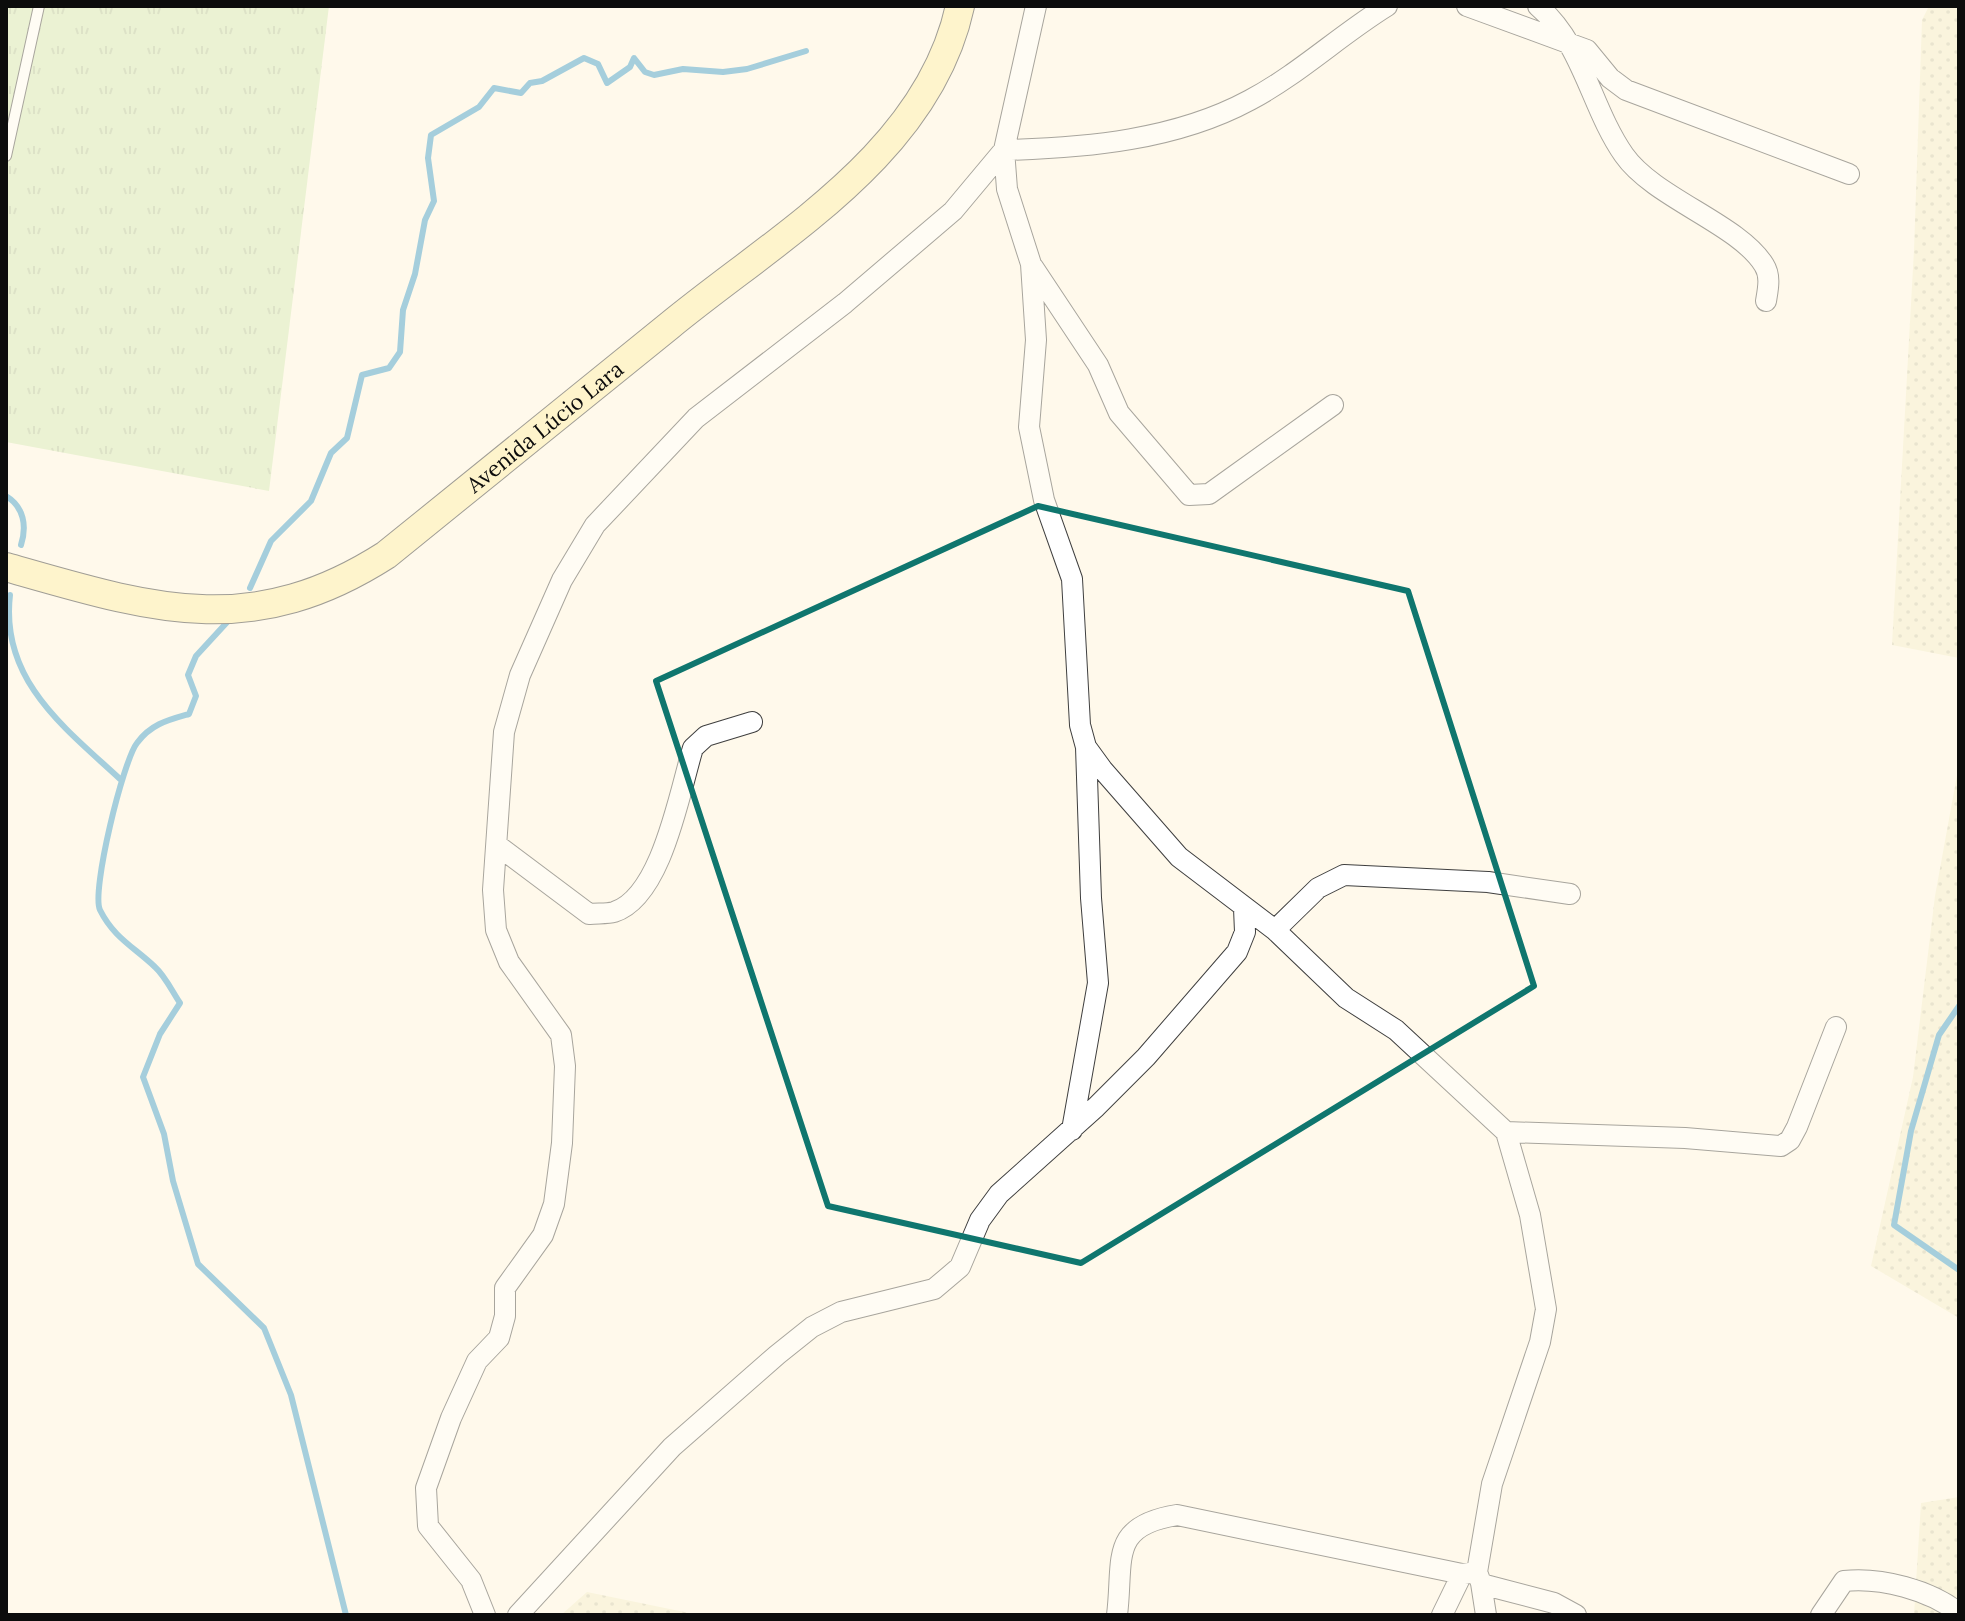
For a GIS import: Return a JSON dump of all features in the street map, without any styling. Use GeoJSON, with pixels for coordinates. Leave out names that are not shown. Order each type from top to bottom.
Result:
{"type":"FeatureCollection","features":[{"type":"Feature","properties":{"kind":"main road","name":"Avenida Lúcio Lara"},"geometry":{"type":"LineString","coordinates":[[6,567],[140,604],[197,610],[259,607],[295,599],[360,572],[386,555],[805,219],[873,159],[907,117],[934,75],[960,6]]}},
{"type":"Feature","properties":{"kind":"street"},"geometry":{"type":"LineString","coordinates":[[1036,6],[1004,150],[1007,189],[1031,264],[1036,340],[1029,427],[1044,500],[1072,579],[1077,699],[1086,747],[1090,884],[1098,983],[1072,1130]]}},
{"type":"Feature","properties":{"kind":"street"},"geometry":{"type":"LineString","coordinates":[[485,1615],[471,1580],[434,1538],[428,1526],[426,1488],[451,1418],[477,1361],[499,1338],[505,1316],[505,1288],[543,1235],[554,1204],[562,1143],[565,1066],[561,1035],[509,962],[496,930],[493,890],[504,732],[520,675],[562,580],[595,525],[696,418],[845,303],[953,211],[1004,150],[1068,148],[1185,128],[1250,100],[1359,16],[1387,6]]}},
{"type":"Feature","properties":{"kind":"street"},"geometry":{"type":"LineString","coordinates":[[1467,6],[1587,50],[1610,78],[1626,90],[1849,174]]}},
{"type":"Feature","properties":{"kind":"street"},"geometry":{"type":"LineString","coordinates":[[1538,6],[1566,40],[1625,156],[1640,173],[1745,246],[1764,264],[1769,276],[1766,301]]}},
{"type":"Feature","properties":{"kind":"street"},"geometry":{"type":"LineString","coordinates":[[1031,264],[1098,365],[1119,413],[1189,495],[1198,497],[1209,494],[1333,405]]}},
{"type":"Feature","properties":{"kind":"street"},"geometry":{"type":"LineString","coordinates":[[497,845],[589,914],[616,912],[639,894],[663,852],[693,748],[706,736],[752,722]]}},
{"type":"Feature","properties":{"kind":"street"},"geometry":{"type":"LineString","coordinates":[[1086,747],[1179,857],[1275,930],[1346,998],[1396,1030],[1506,1132],[1530,1215],[1546,1309],[1540,1342],[1492,1484],[1473,1576],[1442,1615]]}},
{"type":"Feature","properties":{"kind":"street"},"geometry":{"type":"LineString","coordinates":[[1275,930],[1318,888],[1344,875],[1488,882],[1570,894]]}},
{"type":"Feature","properties":{"kind":"street"},"geometry":{"type":"LineString","coordinates":[[518,1615],[672,1447],[812,1327],[841,1312],[934,1289],[960,1267],[980,1220],[999,1194],[1072,1130],[1146,1057],[1237,952],[1245,932],[1244,908]]}},
{"type":"Feature","properties":{"kind":"street"},"geometry":{"type":"LineString","coordinates":[[1506,1132],[1685,1138],[1781,1146],[1790,1140],[1797,1127],[1836,1027]]}},
{"type":"Feature","properties":{"kind":"street"},"geometry":{"type":"LineString","coordinates":[[1117,1615],[1120,1552],[1126,1539],[1160,1518],[1177,1515],[1473,1576],[1554,1603],[1576,1615]]}},
{"type":"Feature","properties":{"kind":"street"},"geometry":{"type":"LineString","coordinates":[[1473,1576],[1486,1615]]}},
{"type":"Feature","properties":{"kind":"street"},"geometry":{"type":"LineString","coordinates":[[1821,1615],[1844,1581],[1865,1579],[1946,1603],[1959,1613]]}},
{"type":"Feature","properties":{"kind":"lane"},"geometry":{"type":"LineString","coordinates":[[6,156],[39,6]]}},
{"type":"Feature","properties":{"kind":"highlighted area"},"geometry":{"type":"Polygon","coordinates":[[[1038,506],[1408,591],[1534,986],[1081,1263],[828,1206],[656,681],[1038,506]]]}},
{"type":"Feature","properties":{"kind":"shaded area"},"geometry":{"type":"Polygon","coordinates":[[[1929,6],[1959,6],[1959,658],[1892,645],[1914,250],[1922,20],[1929,6]]]}},
{"type":"Feature","properties":{"kind":"shaded area"},"geometry":{"type":"Polygon","coordinates":[[[1959,764],[1959,1318],[1871,1266],[1913,1077],[1935,896],[1959,764]]]}},
{"type":"Feature","properties":{"kind":"shaded area"},"geometry":{"type":"Polygon","coordinates":[[[1959,1497],[1959,1615],[1914,1615],[1921,1503],[1959,1497]]]}},
{"type":"Feature","properties":{"kind":"shaded area"},"geometry":{"type":"Polygon","coordinates":[[[587,1592],[699,1615],[561,1615],[587,1592]]]}},
{"type":"Feature","properties":{"kind":"green space"},"geometry":{"type":"Polygon","coordinates":[[[6,6],[329,6],[269,491],[6,442],[6,6]]]}},
{"type":"Feature","properties":{"kind":"waterway"},"geometry":{"type":"LineString","coordinates":[[250,588],[271,541],[311,501],[331,453],[347,438],[362,375],[389,368],[400,352],[403,310],[415,274],[425,220],[434,201],[428,158],[431,135],[479,107],[494,88],[521,93],[530,83],[542,81],[584,58],[598,64],[607,83],[630,67],[634,58],[645,72],[654,75],[683,69],[723,72],[747,69],[806,51]]}},
{"type":"Feature","properties":{"kind":"waterway"},"geometry":{"type":"LineString","coordinates":[[6,496],[20,511],[24,531],[21,545]]}},
{"type":"Feature","properties":{"kind":"waterway"},"geometry":{"type":"LineString","coordinates":[[10,595],[10,625],[15,652],[26,677],[58,721],[120,779]]}},
{"type":"Feature","properties":{"kind":"waterway"},"geometry":{"type":"LineString","coordinates":[[230,619],[196,656],[188,675],[196,696],[189,714],[154,727],[137,743],[131,755],[110,826],[98,898],[100,910],[112,928],[159,971],[180,1003],[160,1034],[143,1077],[164,1134],[173,1181],[198,1264],[264,1328],[291,1395],[346,1615]]}},
{"type":"Feature","properties":{"kind":"waterway"},"geometry":{"type":"LineString","coordinates":[[1959,1006],[1939,1035],[1911,1131],[1894,1225],[1959,1270]]}}]}
